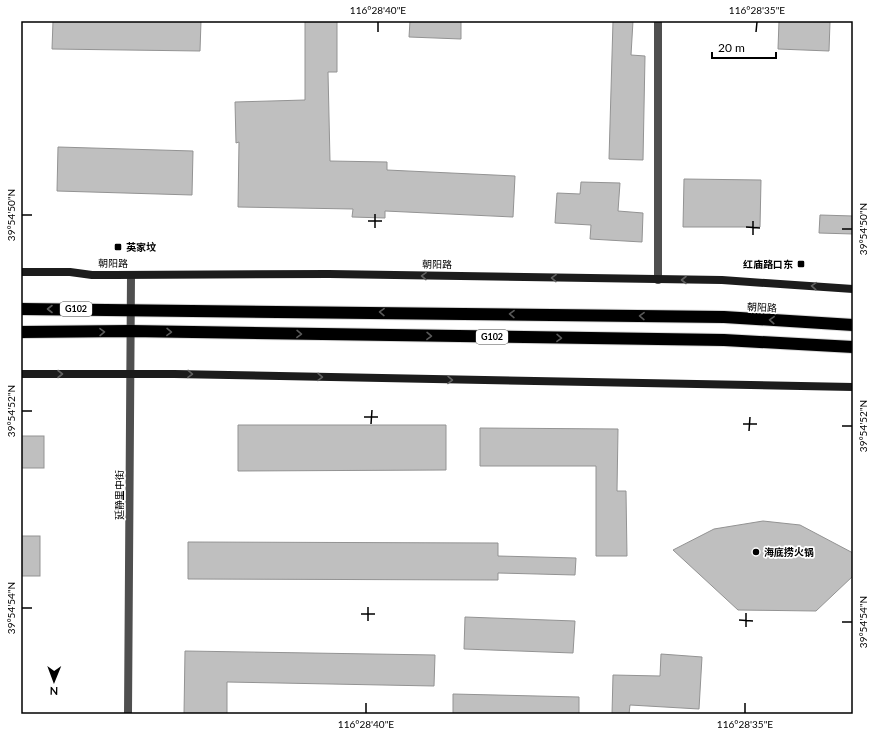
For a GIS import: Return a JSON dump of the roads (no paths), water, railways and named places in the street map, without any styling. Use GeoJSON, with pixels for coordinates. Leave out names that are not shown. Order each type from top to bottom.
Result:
{"type":"FeatureCollection","features":[{"type":"Feature","properties":{"kind":"highway","name":"朝阳路"},"geometry":{"type":"LineString","coordinates":[[21,309],[131,309],[724,317],[853,325]]}},
{"type":"Feature","properties":{"kind":"highway","name":"G102"},"geometry":{"type":"LineString","coordinates":[[21,332],[130,331],[724,340],[853,347]]}},
{"type":"Feature","properties":{"kind":"street"},"geometry":{"type":"LineString","coordinates":[[658,21],[658,280]]}},
{"type":"Feature","properties":{"kind":"street","name":"朝阳路"},"geometry":{"type":"LineString","coordinates":[[21,272],[70,272],[92,275],[329,274],[722,280],[853,289]]}},
{"type":"Feature","properties":{"kind":"street","name":"延静里中街"},"geometry":{"type":"LineString","coordinates":[[128,714],[131,275]]}},
{"type":"Feature","properties":{"kind":"street"},"geometry":{"type":"LineString","coordinates":[[21,374],[130,374],[853,387]]}},
{"type":"Feature","properties":{"kind":"place","name":"英家坟"},"geometry":{"type":"Point","coordinates":[118,247]}},
{"type":"Feature","properties":{"kind":"place","name":"红庙路口东"},"geometry":{"type":"Point","coordinates":[801,264]}},
{"type":"Feature","properties":{"kind":"place","name":"海底捞火锅"},"geometry":{"type":"Point","coordinates":[756,552]}}]}
